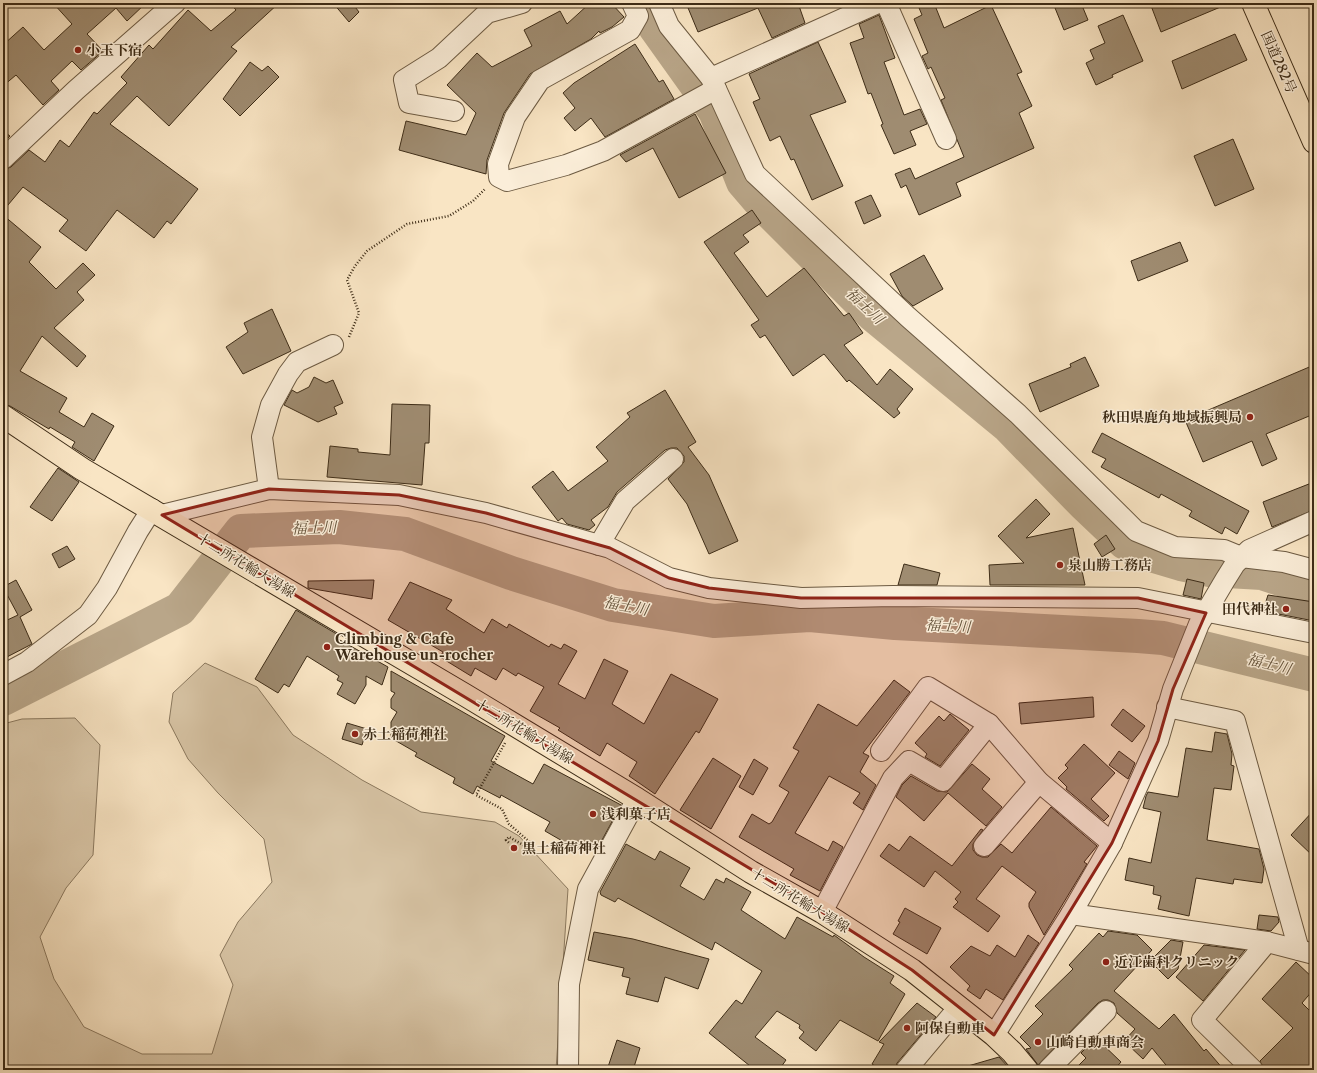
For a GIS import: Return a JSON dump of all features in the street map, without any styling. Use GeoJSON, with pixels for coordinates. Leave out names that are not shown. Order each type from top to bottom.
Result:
{"type":"FeatureCollection","features":[{"type":"Feature","properties":{"kind":"main road","name":"国道282号"},"geometry":{"type":"LineString","coordinates":[[1254,3],[1314,142]]}},
{"type":"Feature","properties":{"kind":"main road","name":"十二所花輪大湯線"},"geometry":{"type":"LineString","coordinates":[[3,416],[82,469],[198,536],[638,799],[751,872],[822,912],[912,970],[994,1035],[1012,1052],[1027,1070]]}},
{"type":"Feature","properties":{"kind":"street"},"geometry":{"type":"LineString","coordinates":[[3,158],[76,90],[175,3]]}},
{"type":"Feature","properties":{"kind":"street"},"geometry":{"type":"LineString","coordinates":[[454,111],[409,103],[404,80],[439,58],[487,13],[522,3]]}},
{"type":"Feature","properties":{"kind":"street"},"geometry":{"type":"LineString","coordinates":[[632,3],[638,16],[630,30],[540,80],[515,117],[498,164],[499,177],[507,181],[566,165],[603,151],[696,102],[714,83],[877,4],[946,139]]}},
{"type":"Feature","properties":{"kind":"street"},"geometry":{"type":"LineString","coordinates":[[658,3],[669,26],[714,83],[755,174],[908,317],[1018,414],[1136,531],[1175,548],[1224,550],[1234,567]]}},
{"type":"Feature","properties":{"kind":"street"},"geometry":{"type":"LineString","coordinates":[[269,489],[262,437],[271,405],[288,374],[297,362],[333,345]]}},
{"type":"Feature","properties":{"kind":"street"},"geometry":{"type":"LineString","coordinates":[[599,545],[625,501],[673,459]]}},
{"type":"Feature","properties":{"kind":"street"},"geometry":{"type":"LineString","coordinates":[[3,675],[27,662],[88,615],[107,588],[138,531],[157,512],[269,489],[399,495],[486,513],[610,548],[669,578],[710,588],[801,598],[893,596],[1138,598],[1203,619],[1314,633]]}},
{"type":"Feature","properties":{"kind":"street"},"geometry":{"type":"LineString","coordinates":[[994,1035],[1071,914],[1112,843],[1158,741],[1170,698],[1203,619],[1234,567],[1249,550],[1314,521]]}},
{"type":"Feature","properties":{"kind":"street"},"geometry":{"type":"LineString","coordinates":[[1234,567],[1284,562],[1314,570]]}},
{"type":"Feature","properties":{"kind":"street"},"geometry":{"type":"LineString","coordinates":[[881,751],[928,687],[989,724],[1039,782],[1112,843]]}},
{"type":"Feature","properties":{"kind":"street"},"geometry":{"type":"LineString","coordinates":[[1170,698],[1235,721],[1307,952]]}},
{"type":"Feature","properties":{"kind":"street"},"geometry":{"type":"LineString","coordinates":[[822,912],[894,778],[909,761],[943,781],[989,724]]}},
{"type":"Feature","properties":{"kind":"street"},"geometry":{"type":"LineString","coordinates":[[984,846],[1039,782]]}},
{"type":"Feature","properties":{"kind":"street"},"geometry":{"type":"LineString","coordinates":[[568,1070],[569,984],[588,889],[638,799]]}},
{"type":"Feature","properties":{"kind":"street"},"geometry":{"type":"LineString","coordinates":[[1071,914],[1267,942],[1307,952]]}},
{"type":"Feature","properties":{"kind":"street"},"geometry":{"type":"LineString","coordinates":[[1253,1070],[1202,1020],[1267,942]]}},
{"type":"Feature","properties":{"kind":"street"},"geometry":{"type":"LineString","coordinates":[[906,1070],[959,1007]]}},
{"type":"Feature","properties":{"kind":"street"},"geometry":{"type":"LineString","coordinates":[[1048,1070],[1106,1011]]}},
{"type":"Feature","properties":{"kind":"path"},"geometry":{"type":"LineString","coordinates":[[333,345],[349,338],[354,328],[359,313],[347,280],[355,266],[367,251],[407,224],[449,216],[474,202],[489,184],[498,164]]}},
{"type":"Feature","properties":{"kind":"path"},"geometry":{"type":"LineString","coordinates":[[510,844],[506,840],[509,837],[525,846],[533,845],[509,824],[502,809],[476,795],[516,726]]}},
{"type":"Feature","properties":{"kind":"highlighted area"},"geometry":{"type":"Polygon","coordinates":[[[269,489],[399,495],[486,513],[610,548],[669,578],[709,588],[801,598],[1138,598],[1206,613],[1173,689],[1158,741],[1112,843],[994,1035],[912,970],[822,912],[162,515],[269,489]]]}},
{"type":"Feature","properties":{"kind":"shaded area"},"geometry":{"type":"Polygon","coordinates":[[[205,663],[257,687],[293,735],[362,780],[421,812],[495,822],[519,836],[568,889],[556,1070],[3,1070],[3,724],[22,719],[75,718],[100,745],[93,855],[66,888],[40,937],[54,979],[84,1027],[142,1054],[212,1054],[233,985],[220,955],[238,922],[272,882],[264,839],[218,793],[188,759],[169,722],[173,693],[205,663]]]}},
{"type":"Feature","properties":{"kind":"building"},"geometry":{"type":"Polygon","coordinates":[[[53,3],[146,3],[127,21],[116,8],[87,34],[103,51],[81,70],[72,61],[51,81],[59,90],[43,105],[16,75],[3,86],[3,45],[23,27],[44,50],[72,24],[53,3]]]}},
{"type":"Feature","properties":{"kind":"building"},"geometry":{"type":"Polygon","coordinates":[[[230,3],[279,3],[231,47],[237,51],[169,126],[137,96],[110,124],[198,189],[171,224],[167,221],[154,238],[117,210],[86,251],[59,231],[68,220],[23,187],[3,211],[3,170],[11,167],[29,150],[45,162],[60,140],[69,147],[94,112],[97,114],[127,83],[121,77],[149,45],[153,49],[188,10],[211,31],[236,10],[230,3]]]}},
{"type":"Feature","properties":{"kind":"building"},"geometry":{"type":"Polygon","coordinates":[[[333,3],[352,3],[359,12],[349,22],[333,3]]]}},
{"type":"Feature","properties":{"kind":"building"},"geometry":{"type":"Polygon","coordinates":[[[590,3],[611,3],[624,17],[612,27],[600,33],[599,31],[591,39],[530,74],[504,113],[487,160],[486,174],[399,150],[406,121],[466,135],[476,113],[447,85],[477,53],[492,67],[532,46],[524,30],[560,11],[567,24],[590,3]]]}},
{"type":"Feature","properties":{"kind":"building"},"geometry":{"type":"Polygon","coordinates":[[[686,3],[798,3],[805,23],[772,38],[758,8],[698,32],[686,3]]]}},
{"type":"Feature","properties":{"kind":"building"},"geometry":{"type":"Polygon","coordinates":[[[917,3],[934,3],[944,28],[991,5],[1022,72],[1017,74],[1032,106],[1019,113],[1034,148],[956,183],[961,196],[919,215],[906,185],[901,188],[895,174],[910,168],[915,179],[964,157],[941,100],[945,98],[931,67],[928,69],[922,56],[928,53],[914,19],[922,15],[917,3]]]}},
{"type":"Feature","properties":{"kind":"building"},"geometry":{"type":"Polygon","coordinates":[[[1053,3],[1081,3],[1088,20],[1064,30],[1053,3]]]}},
{"type":"Feature","properties":{"kind":"building"},"geometry":{"type":"Polygon","coordinates":[[[1150,3],[1230,3],[1161,32],[1150,3]]]}},
{"type":"Feature","properties":{"kind":"building"},"geometry":{"type":"Polygon","coordinates":[[[879,15],[895,58],[884,62],[904,115],[920,109],[927,124],[910,131],[916,145],[894,154],[881,125],[883,124],[871,93],[868,94],[850,43],[864,38],[859,24],[879,15]]]}},
{"type":"Feature","properties":{"kind":"building"},"geometry":{"type":"Polygon","coordinates":[[[1123,15],[1143,61],[1112,75],[1113,77],[1096,85],[1086,63],[1094,59],[1090,50],[1105,43],[1098,26],[1123,15]]]}},
{"type":"Feature","properties":{"kind":"building"},"geometry":{"type":"Polygon","coordinates":[[[1235,34],[1247,60],[1182,89],[1172,61],[1235,34]]]}},
{"type":"Feature","properties":{"kind":"building"},"geometry":{"type":"Polygon","coordinates":[[[818,42],[846,102],[810,115],[843,186],[812,200],[794,159],[791,160],[780,136],[770,141],[753,102],[760,99],[749,74],[818,42]]]}},
{"type":"Feature","properties":{"kind":"building"},"geometry":{"type":"Polygon","coordinates":[[[635,44],[659,82],[663,80],[674,99],[605,137],[591,118],[575,131],[564,118],[575,108],[563,93],[574,83],[635,44]]]}},
{"type":"Feature","properties":{"kind":"building"},"geometry":{"type":"Polygon","coordinates":[[[250,62],[262,71],[268,66],[279,77],[240,116],[223,99],[250,62]]]}},
{"type":"Feature","properties":{"kind":"building"},"geometry":{"type":"Polygon","coordinates":[[[695,114],[726,173],[679,198],[653,148],[626,162],[620,155],[695,114]]]}},
{"type":"Feature","properties":{"kind":"building"},"geometry":{"type":"Polygon","coordinates":[[[3,131],[10,136],[3,143],[3,131]]]}},
{"type":"Feature","properties":{"kind":"building"},"geometry":{"type":"Polygon","coordinates":[[[1233,139],[1254,189],[1215,206],[1194,156],[1233,139]]]}},
{"type":"Feature","properties":{"kind":"building"},"geometry":{"type":"Polygon","coordinates":[[[871,195],[881,216],[864,224],[855,202],[871,195]]]}},
{"type":"Feature","properties":{"kind":"building"},"geometry":{"type":"Polygon","coordinates":[[[752,210],[761,223],[743,235],[749,242],[734,253],[767,297],[804,268],[844,316],[849,313],[863,333],[844,345],[877,385],[890,369],[913,389],[897,409],[900,413],[894,418],[849,380],[847,382],[824,354],[793,376],[765,335],[760,338],[751,325],[759,320],[704,242],[752,210]]]}},
{"type":"Feature","properties":{"kind":"building"},"geometry":{"type":"Polygon","coordinates":[[[3,215],[41,247],[29,262],[56,289],[83,263],[95,275],[77,292],[84,300],[54,328],[86,356],[77,367],[42,336],[20,371],[67,398],[59,412],[84,427],[92,413],[114,426],[94,461],[72,447],[75,442],[50,427],[49,429],[10,406],[3,404],[3,215]]]}},
{"type":"Feature","properties":{"kind":"building"},"geometry":{"type":"Polygon","coordinates":[[[1180,242],[1188,261],[1138,281],[1131,261],[1180,242]]]}},
{"type":"Feature","properties":{"kind":"building"},"geometry":{"type":"Polygon","coordinates":[[[924,255],[943,289],[913,306],[902,296],[890,274],[924,255]]]}},
{"type":"Feature","properties":{"kind":"building"},"geometry":{"type":"Polygon","coordinates":[[[272,309],[291,351],[243,374],[226,347],[248,332],[244,323],[272,309]]]}},
{"type":"Feature","properties":{"kind":"building"},"geometry":{"type":"Polygon","coordinates":[[[1085,357],[1099,386],[1040,412],[1029,384],[1071,367],[1070,364],[1085,357]]]}},
{"type":"Feature","properties":{"kind":"building","name":"秋田県鹿角地域振興局"},"geometry":{"type":"Polygon","coordinates":[[[1314,365],[1314,414],[1266,434],[1277,459],[1262,466],[1252,441],[1203,462],[1185,420],[1314,365]]]}},
{"type":"Feature","properties":{"kind":"building"},"geometry":{"type":"Polygon","coordinates":[[[314,377],[326,383],[333,380],[343,403],[334,407],[337,414],[318,422],[284,405],[292,390],[297,393],[309,387],[314,377]]]}},
{"type":"Feature","properties":{"kind":"building"},"geometry":{"type":"Polygon","coordinates":[[[665,390],[696,442],[688,447],[709,475],[738,541],[709,554],[687,504],[668,479],[684,462],[684,456],[677,448],[665,450],[617,492],[608,507],[591,520],[595,525],[589,530],[567,524],[562,518],[558,521],[532,487],[553,471],[568,491],[608,461],[596,447],[630,417],[627,413],[665,390]]]}},
{"type":"Feature","properties":{"kind":"building"},"geometry":{"type":"Polygon","coordinates":[[[392,404],[430,405],[429,443],[425,443],[422,485],[327,477],[330,446],[358,449],[358,452],[390,455],[392,404]]]}},
{"type":"Feature","properties":{"kind":"building"},"geometry":{"type":"Polygon","coordinates":[[[1102,433],[1249,511],[1237,534],[1225,527],[1222,534],[1189,516],[1192,511],[1161,494],[1159,498],[1101,467],[1106,459],[1092,452],[1102,433]]]}},
{"type":"Feature","properties":{"kind":"building"},"geometry":{"type":"Polygon","coordinates":[[[58,468],[79,482],[52,521],[30,507],[58,468]]]}},
{"type":"Feature","properties":{"kind":"building"},"geometry":{"type":"Polygon","coordinates":[[[1314,482],[1314,510],[1272,527],[1263,502],[1314,482]]]}},
{"type":"Feature","properties":{"kind":"building"},"geometry":{"type":"Polygon","coordinates":[[[1036,499],[1050,514],[1026,538],[1073,528],[1085,585],[990,585],[989,565],[1024,563],[998,536],[1036,499]]]}},
{"type":"Feature","properties":{"kind":"building"},"geometry":{"type":"Polygon","coordinates":[[[1106,535],[1115,549],[1102,557],[1094,544],[1106,535]]]}},
{"type":"Feature","properties":{"kind":"building"},"geometry":{"type":"Polygon","coordinates":[[[67,546],[75,559],[59,568],[52,554],[67,546]]]}},
{"type":"Feature","properties":{"kind":"building"},"geometry":{"type":"Polygon","coordinates":[[[904,564],[940,573],[937,585],[898,585],[904,564]]]}},
{"type":"Feature","properties":{"kind":"building"},"geometry":{"type":"Polygon","coordinates":[[[1187,579],[1204,583],[1201,599],[1183,595],[1187,579]]]}},
{"type":"Feature","properties":{"kind":"building"},"geometry":{"type":"Polygon","coordinates":[[[16,580],[32,610],[20,617],[32,644],[3,659],[3,622],[18,615],[3,587],[16,580]]]}},
{"type":"Feature","properties":{"kind":"building"},"geometry":{"type":"Polygon","coordinates":[[[374,580],[372,599],[308,588],[308,581],[374,580]]]}},
{"type":"Feature","properties":{"kind":"building"},"geometry":{"type":"Polygon","coordinates":[[[410,582],[452,600],[446,609],[484,633],[492,619],[507,628],[509,624],[549,647],[551,644],[561,649],[564,644],[577,651],[558,684],[585,699],[604,659],[628,671],[612,704],[644,724],[671,674],[718,699],[699,733],[696,731],[655,794],[629,776],[637,762],[607,743],[600,756],[558,730],[560,728],[530,711],[544,687],[518,673],[516,676],[503,668],[496,680],[475,668],[471,676],[440,657],[443,652],[388,620],[410,582]]]}},
{"type":"Feature","properties":{"kind":"building","name":"田代神社"},"geometry":{"type":"Polygon","coordinates":[[[1268,595],[1314,602],[1314,621],[1263,611],[1268,595]]]}},
{"type":"Feature","properties":{"kind":"building"},"geometry":{"type":"Polygon","coordinates":[[[296,610],[340,636],[338,639],[388,667],[382,685],[366,676],[366,685],[355,704],[337,694],[343,683],[337,680],[339,676],[307,656],[289,687],[284,684],[278,693],[255,679],[296,610]]]}},
{"type":"Feature","properties":{"kind":"building"},"geometry":{"type":"Polygon","coordinates":[[[391,671],[505,736],[491,761],[533,784],[544,764],[621,805],[596,851],[582,843],[578,850],[545,831],[550,822],[501,795],[500,798],[477,786],[473,794],[453,783],[455,778],[415,756],[417,753],[391,738],[391,722],[397,712],[391,708],[391,699],[395,693],[391,691],[391,671]]]}},
{"type":"Feature","properties":{"kind":"building"},"geometry":{"type":"Polygon","coordinates":[[[894,680],[910,692],[863,753],[869,756],[860,772],[876,785],[863,810],[853,803],[860,793],[829,776],[795,833],[828,851],[833,841],[843,847],[820,891],[790,875],[794,869],[739,837],[752,814],[769,824],[772,822],[789,792],[779,786],[799,751],[793,748],[818,704],[857,726],[894,680]]]}},
{"type":"Feature","properties":{"kind":"building"},"geometry":{"type":"Polygon","coordinates":[[[1093,697],[1094,717],[1021,724],[1019,703],[1093,697]]]}},
{"type":"Feature","properties":{"kind":"building"},"geometry":{"type":"Polygon","coordinates":[[[1123,709],[1145,726],[1132,742],[1111,725],[1123,709]]]}},
{"type":"Feature","properties":{"kind":"building"},"geometry":{"type":"Polygon","coordinates":[[[950,714],[969,730],[940,766],[925,757],[927,754],[915,743],[939,716],[944,721],[950,714]]]}},
{"type":"Feature","properties":{"kind":"building","name":"赤土稲荷神社"},"geometry":{"type":"Polygon","coordinates":[[[347,723],[367,729],[362,745],[342,739],[347,723]]]}},
{"type":"Feature","properties":{"kind":"building"},"geometry":{"type":"Polygon","coordinates":[[[1215,732],[1227,734],[1232,754],[1231,765],[1234,766],[1231,790],[1214,788],[1207,840],[1259,849],[1264,869],[1262,883],[1234,879],[1233,884],[1196,878],[1189,916],[1158,909],[1161,896],[1153,894],[1154,886],[1125,880],[1129,858],[1151,863],[1161,812],[1143,808],[1146,796],[1148,792],[1178,797],[1186,748],[1212,752],[1215,732]]]}},
{"type":"Feature","properties":{"kind":"building"},"geometry":{"type":"Polygon","coordinates":[[[1084,744],[1115,773],[1091,799],[1109,816],[1104,821],[1066,789],[1067,787],[1058,778],[1068,768],[1065,765],[1084,744]]]}},
{"type":"Feature","properties":{"kind":"building"},"geometry":{"type":"Polygon","coordinates":[[[1119,751],[1135,763],[1128,779],[1109,765],[1119,751]]]}},
{"type":"Feature","properties":{"kind":"building"},"geometry":{"type":"Polygon","coordinates":[[[713,758],[741,776],[711,829],[680,810],[713,758]]]}},
{"type":"Feature","properties":{"kind":"building"},"geometry":{"type":"Polygon","coordinates":[[[754,759],[768,768],[753,795],[739,787],[754,759]]]}},
{"type":"Feature","properties":{"kind":"building"},"geometry":{"type":"Polygon","coordinates":[[[972,764],[990,779],[982,789],[1002,807],[986,826],[948,793],[924,821],[896,797],[902,785],[911,776],[937,791],[947,792],[972,764]]]}},
{"type":"Feature","properties":{"kind":"building"},"geometry":{"type":"Polygon","coordinates":[[[1051,807],[1097,846],[1084,862],[1087,864],[1044,935],[1029,907],[1029,903],[1036,892],[1002,866],[976,899],[1000,916],[988,932],[953,907],[958,902],[955,899],[961,892],[935,871],[924,887],[880,856],[889,844],[899,851],[910,836],[952,866],[981,829],[983,830],[973,844],[973,850],[977,855],[988,857],[1001,844],[1012,853],[1051,807]]]}},
{"type":"Feature","properties":{"kind":"building"},"geometry":{"type":"Polygon","coordinates":[[[1314,810],[1314,857],[1291,835],[1314,810]]]}},
{"type":"Feature","properties":{"kind":"building"},"geometry":{"type":"Polygon","coordinates":[[[626,844],[655,860],[660,851],[690,868],[680,886],[704,900],[716,879],[724,883],[726,878],[751,892],[741,910],[785,939],[797,917],[833,937],[834,935],[864,957],[894,976],[890,983],[905,994],[878,1041],[840,1020],[816,1051],[799,1038],[804,1032],[799,1028],[800,1025],[777,1011],[755,1037],[786,1060],[779,1070],[755,1070],[709,1033],[736,1000],[742,1004],[762,971],[715,942],[712,950],[618,898],[615,902],[601,895],[600,892],[626,844]]]}},
{"type":"Feature","properties":{"kind":"building"},"geometry":{"type":"Polygon","coordinates":[[[905,908],[941,928],[927,954],[893,934],[900,922],[898,921],[905,908]]]}},
{"type":"Feature","properties":{"kind":"building"},"geometry":{"type":"Polygon","coordinates":[[[1259,915],[1278,917],[1279,922],[1271,931],[1257,929],[1259,915]]]}},
{"type":"Feature","properties":{"kind":"building"},"geometry":{"type":"Polygon","coordinates":[[[1108,931],[1137,935],[1152,950],[1114,991],[1159,1029],[1174,1014],[1204,1051],[1206,1049],[1224,1070],[1170,1070],[1152,1048],[1143,1059],[1124,1041],[1135,1029],[1117,1013],[1114,1003],[1108,1000],[1103,1000],[1098,1003],[1038,1065],[1026,1049],[1031,1048],[1020,1037],[1043,1014],[1035,1006],[1073,969],[1069,965],[1099,933],[1103,937],[1108,931]]]}},
{"type":"Feature","properties":{"kind":"building"},"geometry":{"type":"Polygon","coordinates":[[[594,932],[633,939],[709,959],[698,989],[665,977],[658,1002],[626,994],[630,978],[622,976],[624,968],[588,960],[594,932]]]}},
{"type":"Feature","properties":{"kind":"building"},"geometry":{"type":"Polygon","coordinates":[[[1028,935],[1039,943],[1003,1000],[986,989],[980,999],[967,990],[970,986],[950,967],[971,946],[990,956],[997,945],[1015,957],[1028,935]]]}},
{"type":"Feature","properties":{"kind":"building"},"geometry":{"type":"Polygon","coordinates":[[[1171,940],[1183,942],[1178,969],[1168,979],[1150,961],[1171,940]]]}},
{"type":"Feature","properties":{"kind":"building"},"geometry":{"type":"Polygon","coordinates":[[[1204,945],[1245,950],[1203,1001],[1176,977],[1204,945]]]}},
{"type":"Feature","properties":{"kind":"building"},"geometry":{"type":"Polygon","coordinates":[[[1296,962],[1314,979],[1314,989],[1302,1003],[1314,1015],[1314,1070],[1264,1070],[1260,1061],[1293,1028],[1262,999],[1296,962]]]}},
{"type":"Feature","properties":{"kind":"building"},"geometry":{"type":"Polygon","coordinates":[[[917,1003],[936,1017],[897,1063],[895,1070],[881,1070],[872,1064],[884,1044],[879,1042],[917,1003]]]}},
{"type":"Feature","properties":{"kind":"building"},"geometry":{"type":"Polygon","coordinates":[[[1096,1038],[1121,1062],[1114,1070],[1074,1070],[1086,1058],[1081,1053],[1096,1038]]]}},
{"type":"Feature","properties":{"kind":"building"},"geometry":{"type":"Polygon","coordinates":[[[617,1040],[640,1048],[633,1070],[607,1070],[617,1040]]]}},
{"type":"Feature","properties":{"kind":"building"},"geometry":{"type":"Polygon","coordinates":[[[999,1057],[1011,1070],[968,1070],[968,1066],[999,1057]]]}},
{"type":"Feature","properties":{"kind":"waterway","name":"福士川"},"geometry":{"type":"LineString","coordinates":[[643,3],[655,27],[715,111],[743,182],[761,203],[872,314],[1007,425],[1084,504],[1124,542],[1144,553],[1181,564],[1210,570],[1262,573],[1314,590]]}},
{"type":"Feature","properties":{"kind":"waterway","name":"福士川"},"geometry":{"type":"LineString","coordinates":[[3,699],[180,609],[241,531],[339,527],[405,534],[511,573],[613,605],[714,621],[810,615],[895,623],[1163,638],[1314,675]]}},
{"type":"Feature","properties":{"kind":"place","name":"小玉下宿"},"geometry":{"type":"Point","coordinates":[78,50]}},
{"type":"Feature","properties":{"kind":"place","name":"秋田県鹿角地域振興局"},"geometry":{"type":"Point","coordinates":[1250,417]}},
{"type":"Feature","properties":{"kind":"place","name":"泉山勝工務店"},"geometry":{"type":"Point","coordinates":[1060,565]}},
{"type":"Feature","properties":{"kind":"place","name":"田代神社"},"geometry":{"type":"Point","coordinates":[1286,609]}},
{"type":"Feature","properties":{"kind":"place","name":"Climbing & Cafe Warehouse un-rocher"},"geometry":{"type":"Point","coordinates":[327,647]}},
{"type":"Feature","properties":{"kind":"place","name":"赤土稲荷神社"},"geometry":{"type":"Point","coordinates":[355,734]}},
{"type":"Feature","properties":{"kind":"place","name":"浅利菓子店"},"geometry":{"type":"Point","coordinates":[593,814]}},
{"type":"Feature","properties":{"kind":"place","name":"黒土稲荷神社"},"geometry":{"type":"Point","coordinates":[514,848]}},
{"type":"Feature","properties":{"kind":"place","name":"近江歯科クリニック"},"geometry":{"type":"Point","coordinates":[1106,962]}},
{"type":"Feature","properties":{"kind":"place","name":"阿保自動車"},"geometry":{"type":"Point","coordinates":[907,1028]}},
{"type":"Feature","properties":{"kind":"place","name":"山崎自動車商会"},"geometry":{"type":"Point","coordinates":[1038,1042]}}]}
